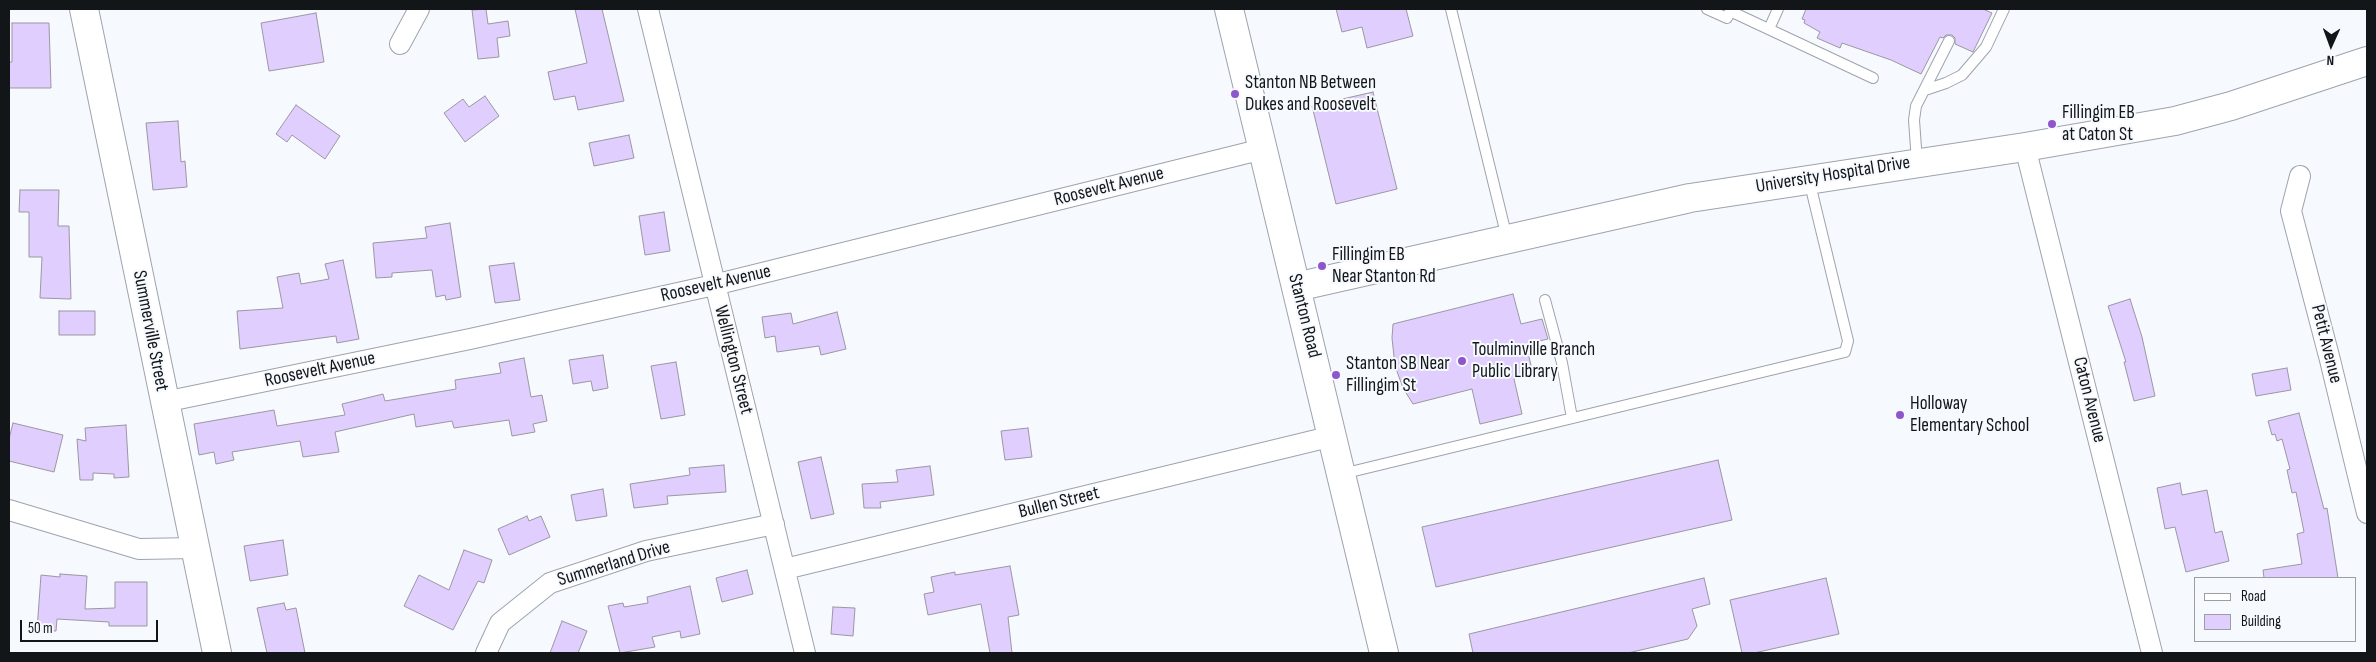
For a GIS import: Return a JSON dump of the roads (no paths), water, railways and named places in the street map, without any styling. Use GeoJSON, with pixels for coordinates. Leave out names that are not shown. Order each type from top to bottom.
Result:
{"type":"FeatureCollection","features":[{"type":"Feature","properties":{"kind":"street","name":"Summerville Street"},"geometry":{"type":"LineString","coordinates":[[84,9],[217,653]]}},
{"type":"Feature","properties":{"kind":"street"},"geometry":{"type":"LineString","coordinates":[[400,44],[419,9]]}},
{"type":"Feature","properties":{"kind":"street","name":"Wellington Street"},"geometry":{"type":"LineString","coordinates":[[648,9],[805,653]]}},
{"type":"Feature","properties":{"kind":"street","name":"Stanton Road"},"geometry":{"type":"LineString","coordinates":[[1229,9],[1384,653]]}},
{"type":"Feature","properties":{"kind":"street","name":"University Hospital Drive"},"geometry":{"type":"LineString","coordinates":[[1296,287],[1670,202],[1808,179],[2025,147],[2175,121],[2231,106],[2367,61]]}},
{"type":"Feature","properties":{"kind":"street","name":"Caton Avenue"},"geometry":{"type":"LineString","coordinates":[[2025,147],[2152,653]]}},
{"type":"Feature","properties":{"kind":"street","name":"Roosevelt Avenue"},"geometry":{"type":"LineString","coordinates":[[164,402],[470,339],[714,285],[1263,148]]}},
{"type":"Feature","properties":{"kind":"street","name":"Petit Avenue"},"geometry":{"type":"LineString","coordinates":[[2300,176],[2290,211],[2330,360],[2367,513]]}},
{"type":"Feature","properties":{"kind":"street","name":"Bullen Street"},"geometry":{"type":"LineString","coordinates":[[785,569],[1333,436]]}},
{"type":"Feature","properties":{"kind":"street"},"geometry":{"type":"LineString","coordinates":[[9,510],[139,548],[195,548]]}},
{"type":"Feature","properties":{"kind":"street","name":"Summerland Drive"},"geometry":{"type":"LineString","coordinates":[[486,653],[500,623],[550,583],[646,551],[774,524]]}},
{"type":"Feature","properties":{"kind":"lane"},"geometry":{"type":"LineString","coordinates":[[1451,9],[1507,240]]}},
{"type":"Feature","properties":{"kind":"lane"},"geometry":{"type":"LineString","coordinates":[[1707,9],[1726,18],[1730,11],[1872,78]]}},
{"type":"Feature","properties":{"kind":"lane"},"geometry":{"type":"LineString","coordinates":[[1769,29],[1778,9]]}},
{"type":"Feature","properties":{"kind":"lane"},"geometry":{"type":"LineString","coordinates":[[1925,90],[1962,75],[1986,47],[2004,9]]}},
{"type":"Feature","properties":{"kind":"lane"},"geometry":{"type":"LineString","coordinates":[[1917,163],[1914,120],[1916,106],[1949,41]]}},
{"type":"Feature","properties":{"kind":"lane"},"geometry":{"type":"LineString","coordinates":[[1342,474],[1845,352],[1848,341],[1808,179]]}},
{"type":"Feature","properties":{"kind":"lane"},"geometry":{"type":"LineString","coordinates":[[1545,300],[1562,363],[1572,418]]}},
{"type":"Feature","properties":{"kind":"place","name":"Stanton NB Between Dukes and Roosevelt"},"geometry":{"type":"Point","coordinates":[1235,94]}},
{"type":"Feature","properties":{"kind":"place","name":"Fillingim EB at Caton St"},"geometry":{"type":"Point","coordinates":[2052,124]}},
{"type":"Feature","properties":{"kind":"place","name":"Fillingim EB Near Stanton Rd"},"geometry":{"type":"Point","coordinates":[1322,266]}},
{"type":"Feature","properties":{"kind":"place","name":"Toulminville Branch Public Library"},"geometry":{"type":"Point","coordinates":[1462,361]}},
{"type":"Feature","properties":{"kind":"place","name":"Stanton SB Near Fillingim St"},"geometry":{"type":"Point","coordinates":[1336,375]}},
{"type":"Feature","properties":{"kind":"place","name":"Holloway Elementary School"},"geometry":{"type":"Point","coordinates":[1900,415]}}]}
